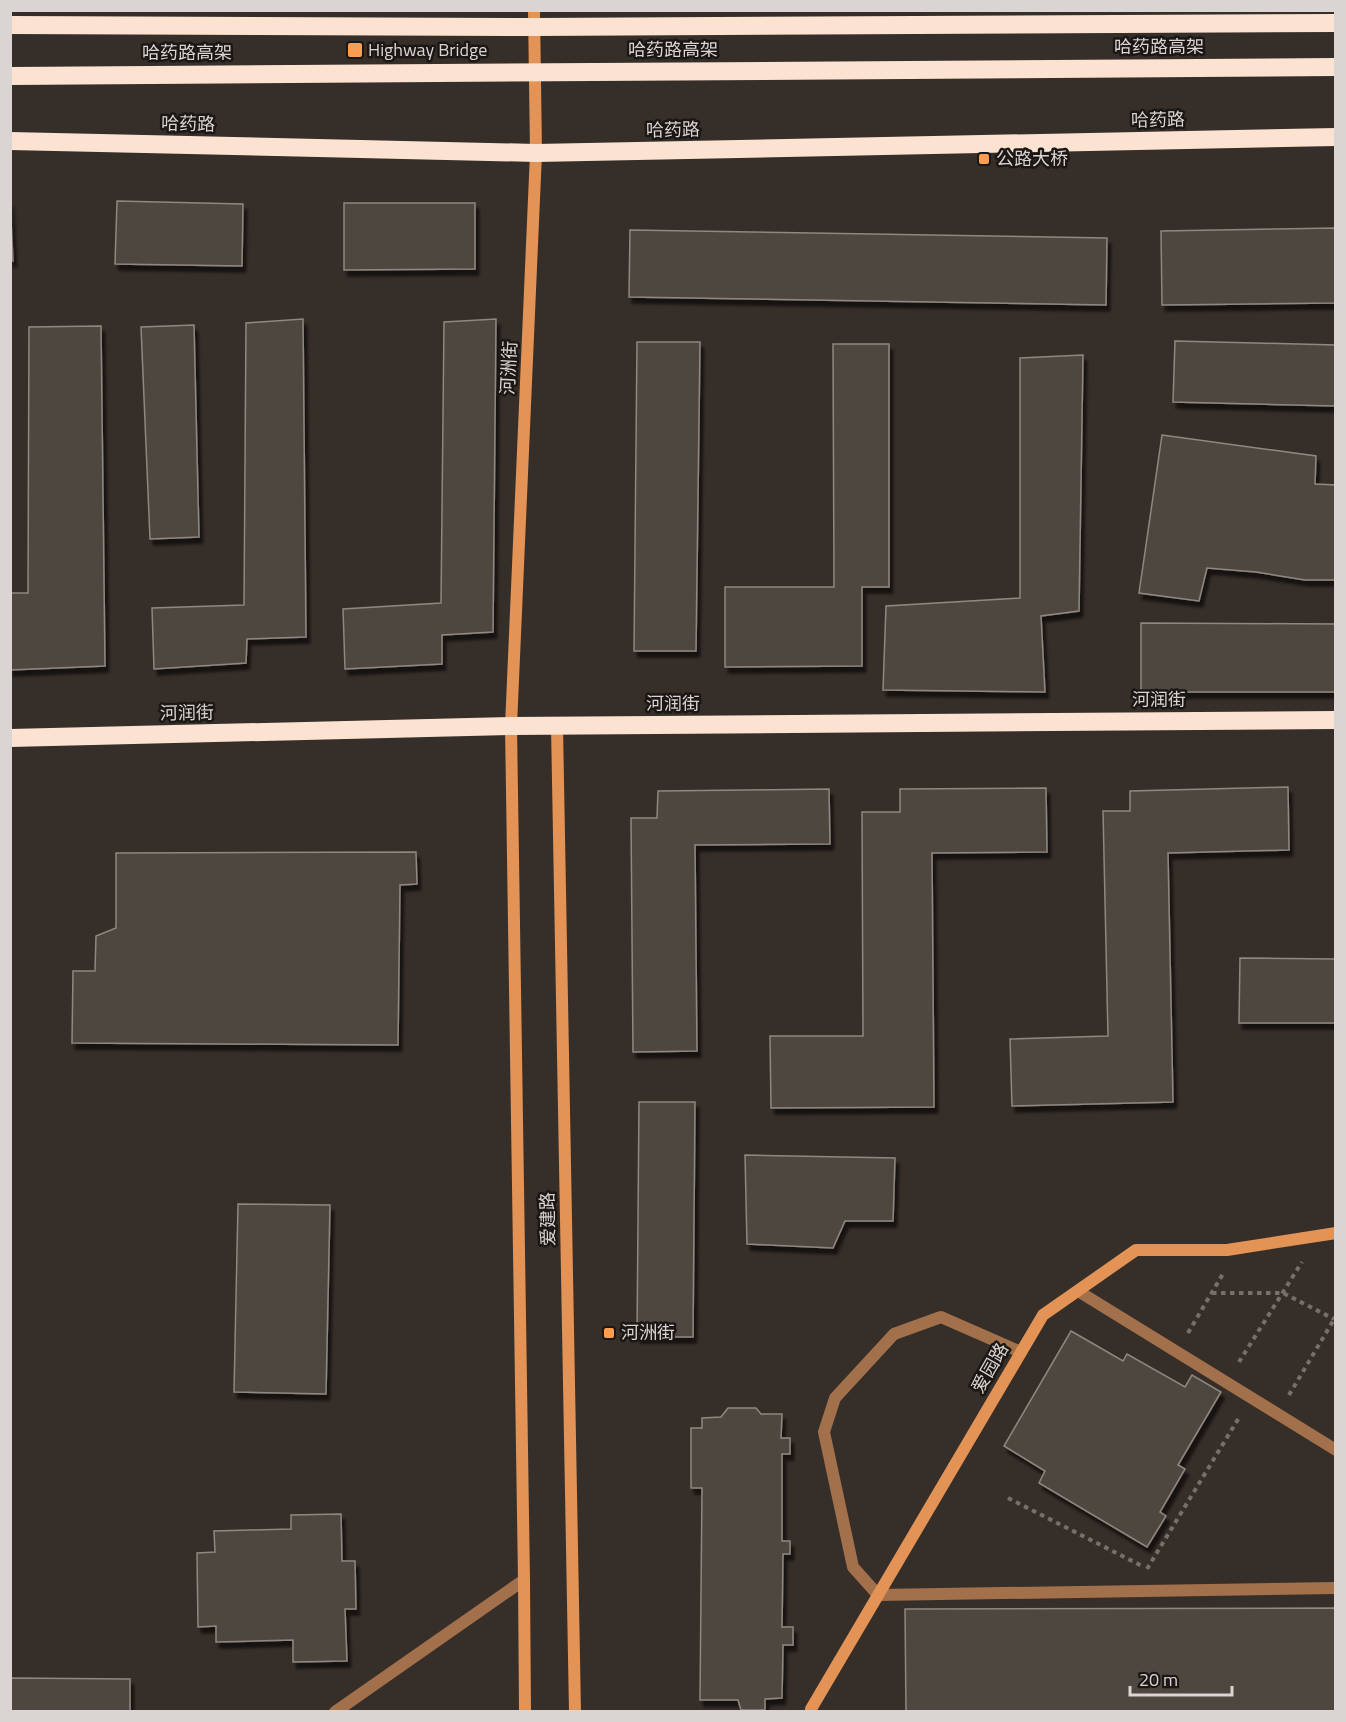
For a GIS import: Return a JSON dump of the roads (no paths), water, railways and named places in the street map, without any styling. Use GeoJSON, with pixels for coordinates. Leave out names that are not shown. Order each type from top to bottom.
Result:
{"type":"FeatureCollection","features":[{"type":"Feature","properties":{"kind":"highway"},"geometry":{"type":"LineString","coordinates":[[10,25],[534,19],[1335,23]]}},
{"type":"Feature","properties":{"kind":"highway","name":"哈药路高架"},"geometry":{"type":"LineString","coordinates":[[10,76],[1335,67]]}},
{"type":"Feature","properties":{"kind":"highway","name":"哈药路"},"geometry":{"type":"LineString","coordinates":[[10,141],[536,153],[1335,137]]}},
{"type":"Feature","properties":{"kind":"highway","name":"河润街"},"geometry":{"type":"LineString","coordinates":[[10,738],[511,726],[1335,720]]}},
{"type":"Feature","properties":{"kind":"main road","name":"河洲街"},"geometry":{"type":"LineString","coordinates":[[511,726],[536,153],[534,19]]}},
{"type":"Feature","properties":{"kind":"main road","name":"爱建路"},"geometry":{"type":"LineString","coordinates":[[511,726],[525,1712]]}},
{"type":"Feature","properties":{"kind":"main road","name":"爱建路"},"geometry":{"type":"LineString","coordinates":[[557,726],[575,1712]]}},
{"type":"Feature","properties":{"kind":"main road","name":"爱园路"},"geometry":{"type":"LineString","coordinates":[[811,1712],[1043,1315],[1136,1250],[1239,1249],[1335,1233]]}},
{"type":"Feature","properties":{"kind":"street"},"geometry":{"type":"LineString","coordinates":[[1078,1291],[1335,1450]]}},
{"type":"Feature","properties":{"kind":"street"},"geometry":{"type":"LineString","coordinates":[[1021,1352],[940,1317],[894,1334],[835,1398],[824,1432],[853,1567],[878,1595],[1335,1588]]}},
{"type":"Feature","properties":{"kind":"street"},"geometry":{"type":"LineString","coordinates":[[335,1712],[524,1580]]}},
{"type":"Feature","properties":{"kind":"place","name":"Highway Bridge"},"geometry":{"type":"Point","coordinates":[355,50]}},
{"type":"Feature","properties":{"kind":"place","name":"公路大桥"},"geometry":{"type":"Point","coordinates":[984,159]}},
{"type":"Feature","properties":{"kind":"place","name":"河洲街"},"geometry":{"type":"Point","coordinates":[609,1333]}}]}
